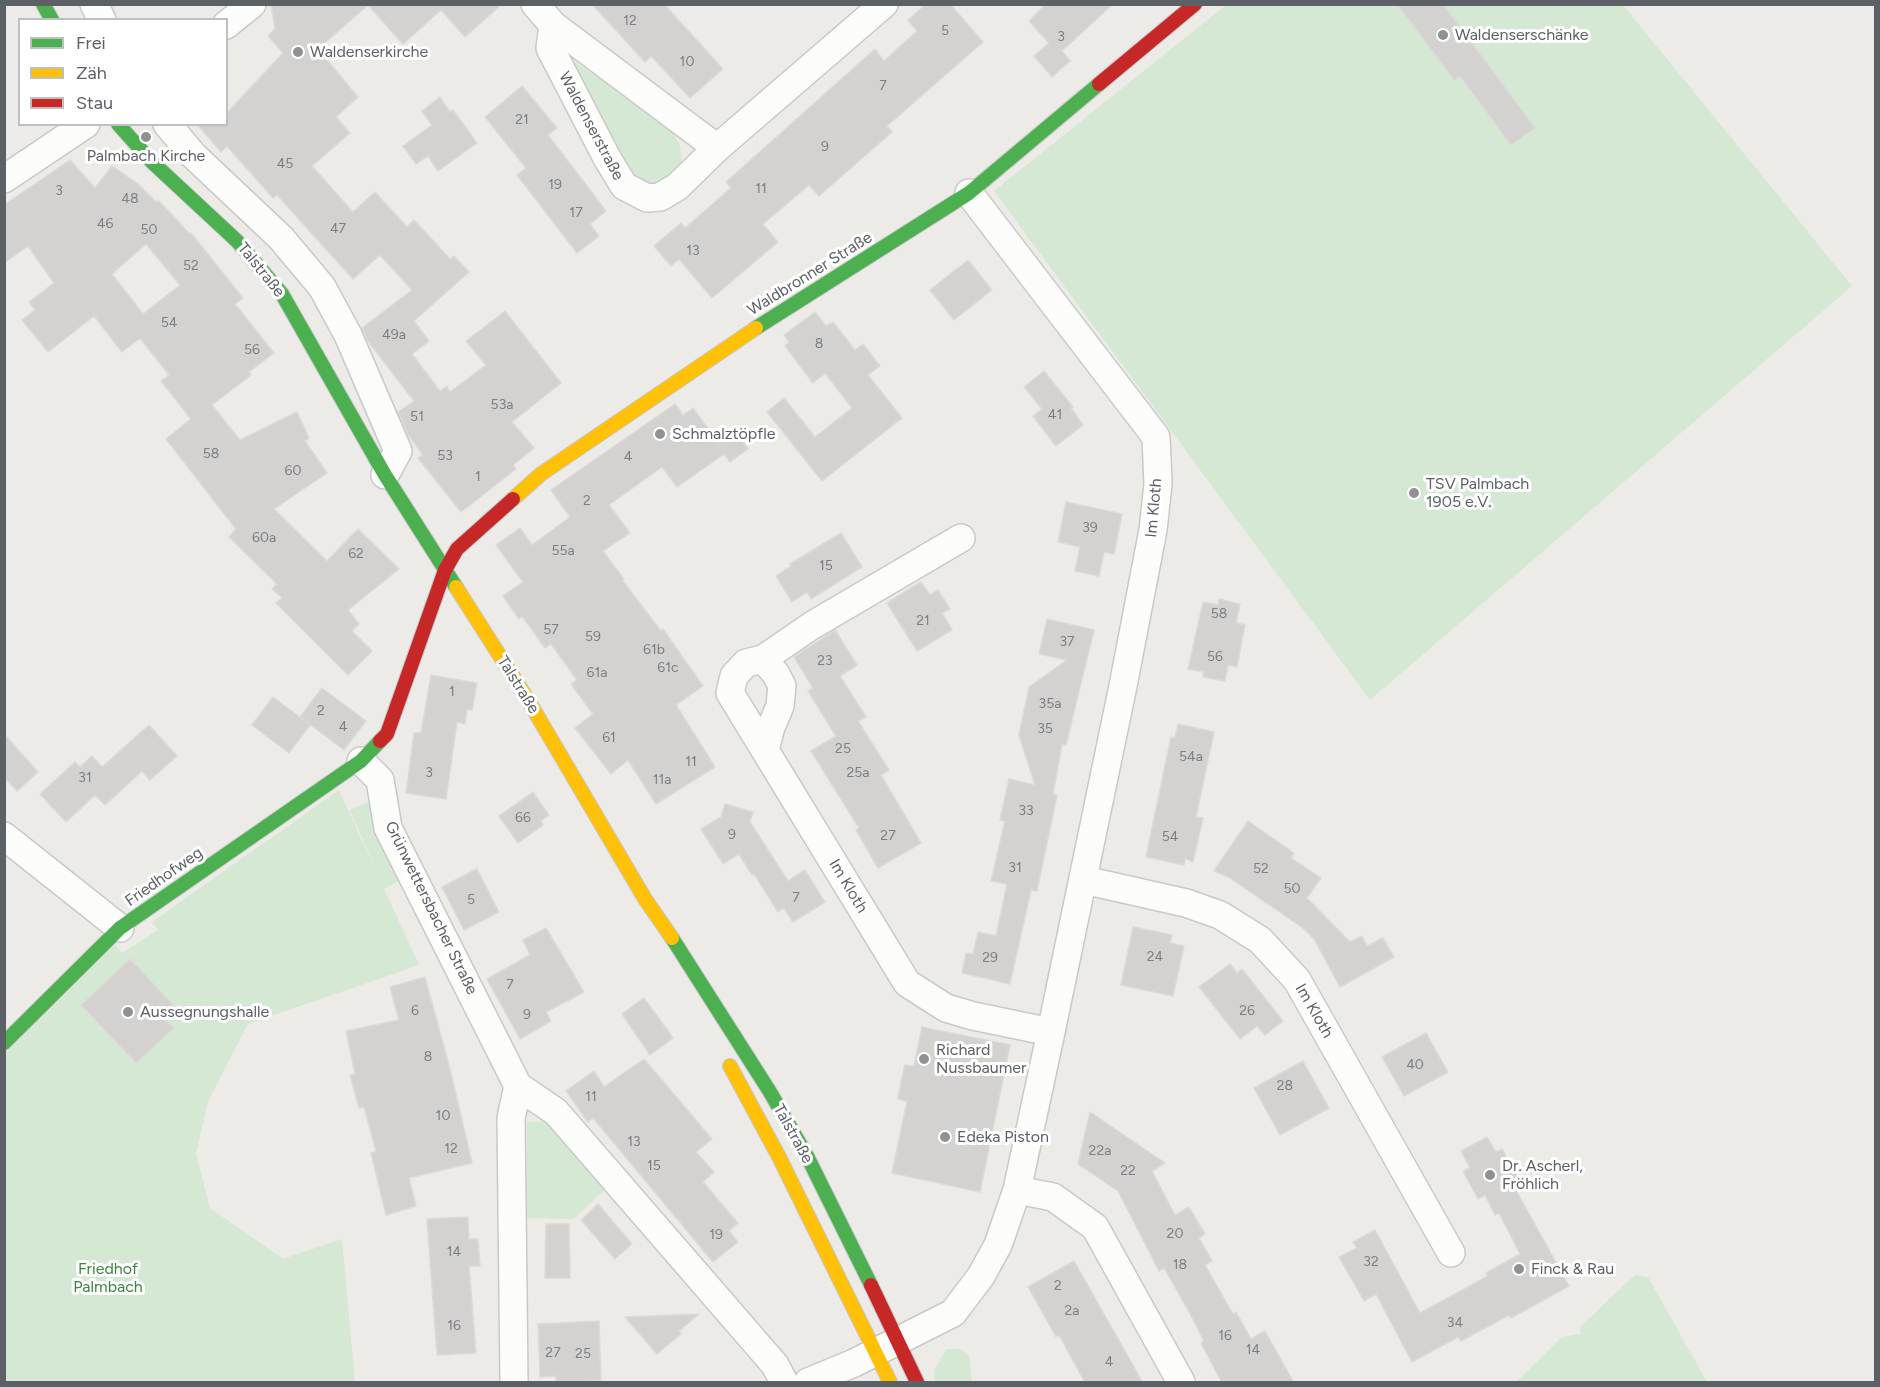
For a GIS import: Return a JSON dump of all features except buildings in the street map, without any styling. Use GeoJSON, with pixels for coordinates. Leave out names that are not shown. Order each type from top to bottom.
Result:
{"type":"FeatureCollection","features":[{"type":"Feature","properties":{"kind":"main road"},"geometry":{"type":"LineString","coordinates":[[43,4],[51,18]]}},
{"type":"Feature","properties":{"kind":"main road","name":"Waldbronner Straße"},"geometry":{"type":"LineString","coordinates":[[445,570],[457,549],[541,474],[779,312],[969,193],[1195,4]]}},
{"type":"Feature","properties":{"kind":"main road","name":"Talstraße"},"geometry":{"type":"LineString","coordinates":[[120,126],[152,162],[237,241],[282,294],[385,476],[528,700],[645,899],[685,956],[776,1102],[840,1222],[887,1347],[890,1383]]}},
{"type":"Feature","properties":{"kind":"main road"},"geometry":{"type":"LineString","coordinates":[[361,761],[387,734],[445,570]]}},
{"type":"Feature","properties":{"kind":"main road","name":"Friedhofweg"},"geometry":{"type":"LineString","coordinates":[[4,1043],[120,928],[361,761]]}},
{"type":"Feature","properties":{"kind":"main road","name":"Talstraße"},"geometry":{"type":"LineString","coordinates":[[645,899],[671,962]]}},
{"type":"Feature","properties":{"kind":"main road","name":"Talstraße"},"geometry":{"type":"LineString","coordinates":[[723,1053],[784,1167],[887,1347],[917,1383]]}},
{"type":"Feature","properties":{"kind":"street"},"geometry":{"type":"LineString","coordinates":[[94,4],[101,18]]}},
{"type":"Feature","properties":{"kind":"street"},"geometry":{"type":"LineString","coordinates":[[228,23],[252,4]]}},
{"type":"Feature","properties":{"kind":"street","name":"Waldenserstraße"},"geometry":{"type":"LineString","coordinates":[[535,4],[553,25],[717,148]]}},
{"type":"Feature","properties":{"kind":"street","name":"Waldenserstraße"},"geometry":{"type":"LineString","coordinates":[[553,25],[550,48],[607,158],[624,186],[647,198],[660,196],[677,187],[717,148],[884,4]]}},
{"type":"Feature","properties":{"kind":"street"},"geometry":{"type":"LineString","coordinates":[[4,179],[83,126]]}},
{"type":"Feature","properties":{"kind":"street","name":"Talstraße"},"geometry":{"type":"LineString","coordinates":[[169,126],[193,155],[281,238],[322,287],[348,335],[398,451],[385,476]]}},
{"type":"Feature","properties":{"kind":"street","name":"Im Kloth"},"geometry":{"type":"LineString","coordinates":[[808,1383],[953,1314],[981,1276],[998,1245],[1017,1190],[1084,880],[1153,530],[1158,484],[1156,437],[969,193]]}},
{"type":"Feature","properties":{"kind":"street","name":"Im Kloth"},"geometry":{"type":"LineString","coordinates":[[961,538],[811,626],[763,659],[746,663],[734,676],[730,693],[907,983],[946,1008],[1051,1032]]}},
{"type":"Feature","properties":{"kind":"street"},"geometry":{"type":"LineString","coordinates":[[763,659],[776,674],[782,686],[780,706],[765,750]]}},
{"type":"Feature","properties":{"kind":"street","name":"Grünwettersbacher Straße"},"geometry":{"type":"LineString","coordinates":[[361,761],[380,780],[388,828],[518,1086],[556,1112],[775,1365],[784,1383]]}},
{"type":"Feature","properties":{"kind":"street"},"geometry":{"type":"LineString","coordinates":[[4,836],[120,928]]}},
{"type":"Feature","properties":{"kind":"street","name":"Im Kloth"},"geometry":{"type":"LineString","coordinates":[[1084,880],[1186,903],[1220,915],[1260,940],[1297,980],[1451,1253]]}},
{"type":"Feature","properties":{"kind":"street"},"geometry":{"type":"LineString","coordinates":[[514,1383],[511,1118],[518,1086]]}},
{"type":"Feature","properties":{"kind":"street"},"geometry":{"type":"LineString","coordinates":[[1017,1190],[1053,1197],[1095,1227],[1181,1383]]}},
{"type":"Feature","properties":{"kind":"green space","name":"TSV Palmbach 1905 e.V."},"geometry":{"type":"Polygon","coordinates":[[[1226,5],[1623,5],[1852,286],[1370,700],[994,191],[1226,5]]]}},
{"type":"Feature","properties":{"kind":"green space"},"geometry":{"type":"Polygon","coordinates":[[[571,62],[575,62],[603,81],[673,133],[680,145],[682,163],[677,175],[656,188],[635,181],[571,62]]]}},
{"type":"Feature","properties":{"kind":"green space","name":"Friedhof Palmbach"},"geometry":{"type":"Polygon","coordinates":[[[339,790],[419,965],[248,1024],[208,1101],[196,1154],[210,1208],[283,1259],[342,1239],[355,1382],[5,1382],[5,1054],[115,945],[122,953],[158,930],[152,922],[339,790]]]}},
{"type":"Feature","properties":{"kind":"green space"},"geometry":{"type":"Polygon","coordinates":[[[369,802],[374,822],[399,881],[384,889],[350,810],[369,802]]]}},
{"type":"Feature","properties":{"kind":"green space"},"geometry":{"type":"Polygon","coordinates":[[[549,1121],[608,1186],[574,1219],[527,1218],[527,1122],[549,1121]]]}},
{"type":"Feature","properties":{"kind":"green space"},"geometry":{"type":"Polygon","coordinates":[[[1635,1275],[1648,1277],[1707,1382],[1516,1382],[1562,1337],[1581,1334],[1580,1327],[1635,1275]]]}},
{"type":"Feature","properties":{"kind":"green space"},"geometry":{"type":"Polygon","coordinates":[[[946,1349],[960,1349],[969,1355],[972,1382],[935,1382],[934,1371],[946,1349]]]}},
{"type":"Feature","properties":{"kind":"traffic: fast"},"geometry":{"type":"LineString","coordinates":[[43,4],[51,18]]}},
{"type":"Feature","properties":{"kind":"traffic: fast"},"geometry":{"type":"LineString","coordinates":[[756,328],[969,193],[1099,84]]}},
{"type":"Feature","properties":{"kind":"traffic: fast"},"geometry":{"type":"LineString","coordinates":[[120,126],[152,162],[237,241],[282,294],[385,475],[456,587]]}},
{"type":"Feature","properties":{"kind":"traffic: fast"},"geometry":{"type":"LineString","coordinates":[[4,1043],[120,928],[361,761],[380,741]]}},
{"type":"Feature","properties":{"kind":"traffic: fast"},"geometry":{"type":"LineString","coordinates":[[672,938],[770,1092],[808,1158],[871,1285]]}},
{"type":"Feature","properties":{"kind":"traffic: slow"},"geometry":{"type":"LineString","coordinates":[[513,499],[541,474],[756,328]]}},
{"type":"Feature","properties":{"kind":"traffic: slow"},"geometry":{"type":"LineString","coordinates":[[456,587],[528,700],[645,899],[672,938]]}},
{"type":"Feature","properties":{"kind":"traffic: slow"},"geometry":{"type":"LineString","coordinates":[[730,1066],[779,1157],[890,1382]]}},
{"type":"Feature","properties":{"kind":"traffic: jam"},"geometry":{"type":"LineString","coordinates":[[1099,84],[1195,4]]}},
{"type":"Feature","properties":{"kind":"traffic: jam"},"geometry":{"type":"LineString","coordinates":[[380,741],[387,734],[445,570],[457,549],[513,499]]}},
{"type":"Feature","properties":{"kind":"traffic: jam"},"geometry":{"type":"LineString","coordinates":[[871,1285],[917,1382]]}},
{"type":"Feature","properties":{"kind":"place","name":"Waldenserschänke"},"geometry":{"type":"Point","coordinates":[1443,35]}},
{"type":"Feature","properties":{"kind":"place","name":"Waldenserkirche"},"geometry":{"type":"Point","coordinates":[298,52]}},
{"type":"Feature","properties":{"kind":"place","name":"Palmbach Kirche"},"geometry":{"type":"Point","coordinates":[146,137]}},
{"type":"Feature","properties":{"kind":"place","name":"Schmalztöpfle"},"geometry":{"type":"Point","coordinates":[660,434]}},
{"type":"Feature","properties":{"kind":"place","name":"TSV Palmbach 1905 e.V."},"geometry":{"type":"Point","coordinates":[1414,493]}},
{"type":"Feature","properties":{"kind":"place","name":"Aussegnungshalle"},"geometry":{"type":"Point","coordinates":[128,1012]}},
{"type":"Feature","properties":{"kind":"place","name":"Richard Nussbaumer"},"geometry":{"type":"Point","coordinates":[924,1059]}},
{"type":"Feature","properties":{"kind":"place","name":"Edeka Piston"},"geometry":{"type":"Point","coordinates":[945,1137]}},
{"type":"Feature","properties":{"kind":"place","name":"Dr. Ascherl, Fröhlich"},"geometry":{"type":"Point","coordinates":[1490,1175]}},
{"type":"Feature","properties":{"kind":"place","name":"Finck & Rau"},"geometry":{"type":"Point","coordinates":[1519,1269]}}]}
